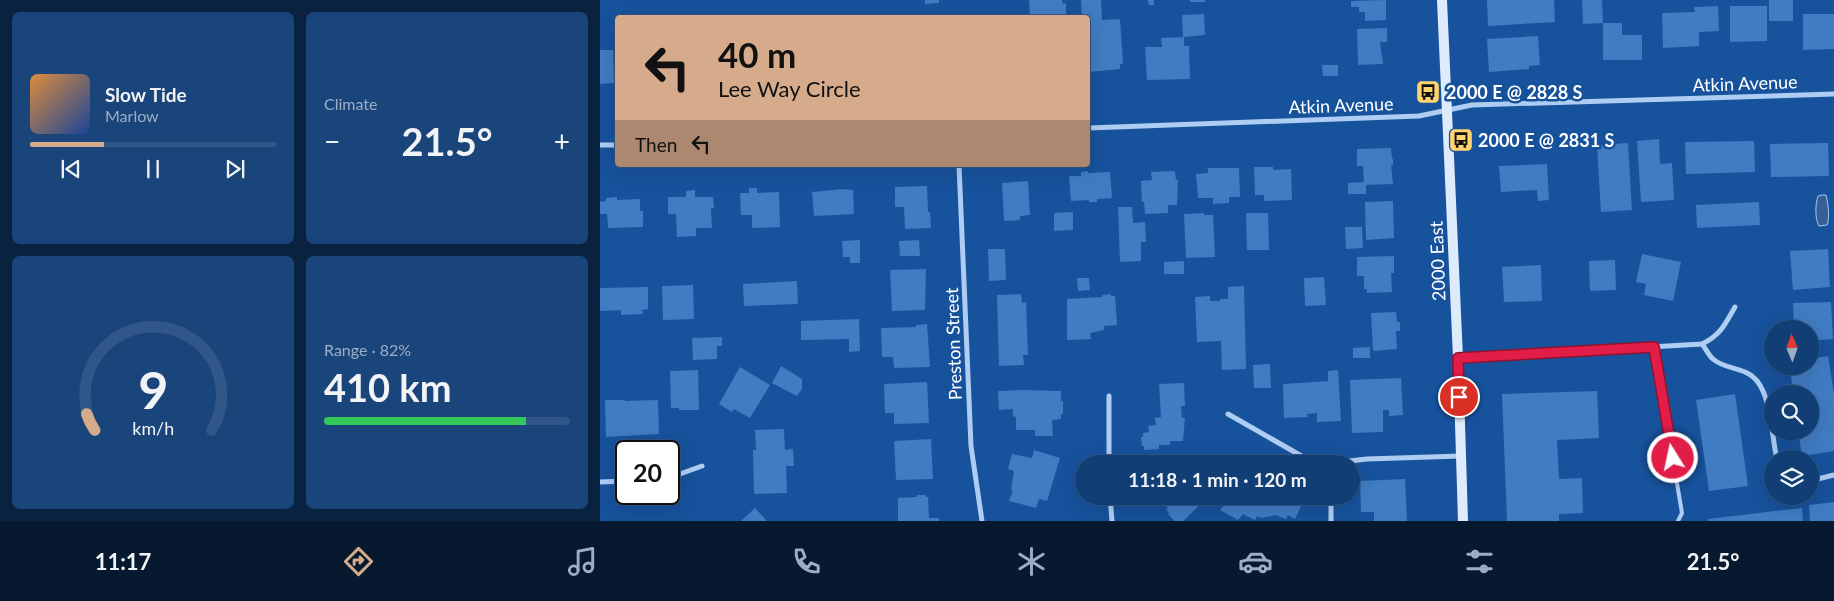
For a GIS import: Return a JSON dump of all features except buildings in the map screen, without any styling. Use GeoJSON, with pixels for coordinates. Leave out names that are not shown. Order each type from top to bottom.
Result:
{"type":"FeatureCollection","features":[{"type":"Feature","properties":{"kind":"street","name":"2000 East"},"geometry":{"type":"LineString","coordinates":[[1442,0],[1458,358],[1463,521]]}},
{"type":"Feature","properties":{"kind":"street","name":"Atkin Avenue"},"geometry":{"type":"LineString","coordinates":[[1090,128],[1419,116],[1472,105],[1834,94]]}},
{"type":"Feature","properties":{"kind":"street"},"geometry":{"type":"LineString","coordinates":[[600,146],[615,145]]}},
{"type":"Feature","properties":{"kind":"street","name":"Preston Street"},"geometry":{"type":"LineString","coordinates":[[959,167],[971,446],[982,521]]}},
{"type":"Feature","properties":{"kind":"street"},"geometry":{"type":"LineString","coordinates":[[1458,358],[1702,344],[1719,334],[1734,307]]}},
{"type":"Feature","properties":{"kind":"street"},"geometry":{"type":"LineString","coordinates":[[1702,344],[1712,359],[1718,363],[1745,372],[1758,382],[1766,398],[1775,450]]}},
{"type":"Feature","properties":{"kind":"street"},"geometry":{"type":"LineString","coordinates":[[1109,396],[1109,455]]}},
{"type":"Feature","properties":{"kind":"street"},"geometry":{"type":"LineString","coordinates":[[1228,414],[1300,455]]}},
{"type":"Feature","properties":{"kind":"street"},"geometry":{"type":"LineString","coordinates":[[1360,460],[1461,456]]}},
{"type":"Feature","properties":{"kind":"street"},"geometry":{"type":"LineString","coordinates":[[680,474],[702,466]]}},
{"type":"Feature","properties":{"kind":"street"},"geometry":{"type":"LineString","coordinates":[[1819,479],[1834,475]]}},
{"type":"Feature","properties":{"kind":"street"},"geometry":{"type":"LineString","coordinates":[[600,482],[615,481]]}},
{"type":"Feature","properties":{"kind":"street"},"geometry":{"type":"LineString","coordinates":[[1111,505],[1112,521]]}},
{"type":"Feature","properties":{"kind":"street"},"geometry":{"type":"LineString","coordinates":[[1331,505],[1332,521]]}},
{"type":"Feature","properties":{"kind":"lane"},"geometry":{"type":"LineString","coordinates":[[1654,347],[1682,513],[1678,521]]}},
{"type":"Feature","properties":{"kind":"water"},"geometry":{"type":"Polygon","coordinates":[[[1826,195],[1828,219],[1827,225],[1819,226],[1816,216],[1816,204],[1818,196],[1826,195]]]}},
{"type":"Feature","properties":{"kind":"place","name":"2000 E @ 2828 S"},"geometry":{"type":"Point","coordinates":[1428,92]}},
{"type":"Feature","properties":{"kind":"place","name":"2000 E @ 2831 S"},"geometry":{"type":"Point","coordinates":[1461,140]}},
{"type":"Feature","properties":{"kind":"route"},"geometry":{"type":"LineString","coordinates":[[1459,397],[1458,358],[1654,347],[1673,458]]}}]}
